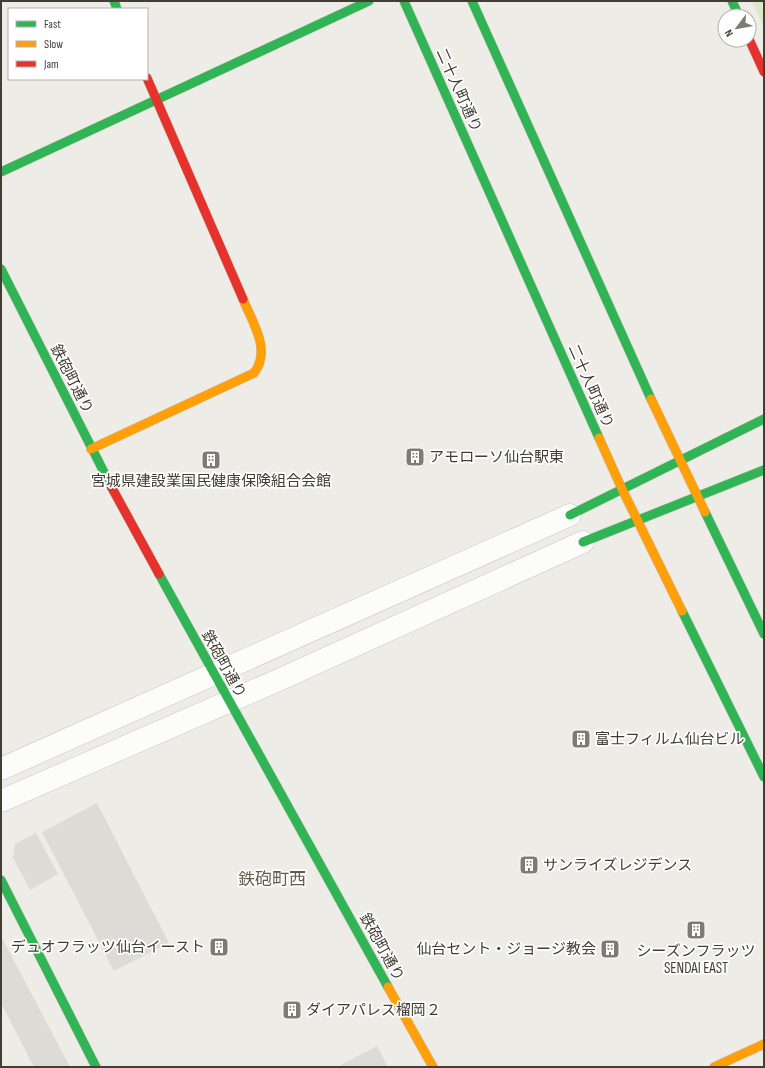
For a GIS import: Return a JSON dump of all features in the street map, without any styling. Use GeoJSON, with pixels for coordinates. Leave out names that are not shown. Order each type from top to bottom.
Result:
{"type":"FeatureCollection","features":[{"type":"Feature","properties":{"kind":"street"},"geometry":{"type":"LineString","coordinates":[[1,172],[369,1]]}},
{"type":"Feature","properties":{"kind":"street","name":"二十人町通り"},"geometry":{"type":"LineString","coordinates":[[404,1],[622,489],[764,777]]}},
{"type":"Feature","properties":{"kind":"street"},"geometry":{"type":"LineString","coordinates":[[472,1],[680,460],[764,634]]}},
{"type":"Feature","properties":{"kind":"street"},"geometry":{"type":"LineString","coordinates":[[753,48],[764,72]]}},
{"type":"Feature","properties":{"kind":"street"},"geometry":{"type":"LineString","coordinates":[[91,449],[254,374],[260,366],[263,355],[260,339],[148,80]]}},
{"type":"Feature","properties":{"kind":"street","name":"鉄砲町通り"},"geometry":{"type":"LineString","coordinates":[[1,269],[91,449],[229,702],[433,1067]]}},
{"type":"Feature","properties":{"kind":"street"},"geometry":{"type":"LineString","coordinates":[[1,769],[570,515],[764,419]]}},
{"type":"Feature","properties":{"kind":"street"},"geometry":{"type":"LineString","coordinates":[[1,801],[229,702],[583,542],[764,470]]}},
{"type":"Feature","properties":{"kind":"street"},"geometry":{"type":"LineString","coordinates":[[1,880],[96,1067]]}},
{"type":"Feature","properties":{"kind":"street"},"geometry":{"type":"LineString","coordinates":[[714,1067],[764,1044]]}},
{"type":"Feature","properties":{"kind":"green space"},"geometry":{"type":"Polygon","coordinates":[[[752,1],[764,1],[764,28],[757,12],[757,8],[755,8],[752,1]]]}},
{"type":"Feature","properties":{"kind":"shaded area"},"geometry":{"type":"Polygon","coordinates":[[[97,803],[169,943],[114,971],[42,832],[97,803]]]}},
{"type":"Feature","properties":{"kind":"shaded area"},"geometry":{"type":"Polygon","coordinates":[[[36,833],[58,874],[30,890],[13,858],[15,844],[36,833]]]}},
{"type":"Feature","properties":{"kind":"shaded area"},"geometry":{"type":"Polygon","coordinates":[[[1,936],[70,1067],[34,1067],[1,1003],[1,936]]]}},
{"type":"Feature","properties":{"kind":"shaded area"},"geometry":{"type":"Polygon","coordinates":[[[377,1046],[388,1067],[337,1067],[377,1046]]]}},
{"type":"Feature","properties":{"kind":"traffic: fast"},"geometry":{"type":"LineString","coordinates":[[114,1],[117,8]]}},
{"type":"Feature","properties":{"kind":"traffic: fast"},"geometry":{"type":"LineString","coordinates":[[1,172],[369,1]]}},
{"type":"Feature","properties":{"kind":"traffic: fast"},"geometry":{"type":"LineString","coordinates":[[404,1],[599,438]]}},
{"type":"Feature","properties":{"kind":"traffic: fast"},"geometry":{"type":"LineString","coordinates":[[472,1],[651,399]]}},
{"type":"Feature","properties":{"kind":"traffic: fast"},"geometry":{"type":"LineString","coordinates":[[732,1],[735,8]]}},
{"type":"Feature","properties":{"kind":"traffic: fast"},"geometry":{"type":"LineString","coordinates":[[1,269],[112,488]]}},
{"type":"Feature","properties":{"kind":"traffic: fast"},"geometry":{"type":"LineString","coordinates":[[570,515],[764,419]]}},
{"type":"Feature","properties":{"kind":"traffic: fast"},"geometry":{"type":"LineString","coordinates":[[583,542],[764,470]]}},
{"type":"Feature","properties":{"kind":"traffic: fast"},"geometry":{"type":"LineString","coordinates":[[705,512],[764,634]]}},
{"type":"Feature","properties":{"kind":"traffic: fast"},"geometry":{"type":"LineString","coordinates":[[159,574],[388,987]]}},
{"type":"Feature","properties":{"kind":"traffic: fast"},"geometry":{"type":"LineString","coordinates":[[682,611],[764,777]]}},
{"type":"Feature","properties":{"kind":"traffic: fast"},"geometry":{"type":"LineString","coordinates":[[1,880],[96,1067]]}},
{"type":"Feature","properties":{"kind":"traffic: slow"},"geometry":{"type":"LineString","coordinates":[[91,449],[254,373],[259,364],[261,346],[259,336],[243,299]]}},
{"type":"Feature","properties":{"kind":"traffic: slow"},"geometry":{"type":"LineString","coordinates":[[651,399],[705,512]]}},
{"type":"Feature","properties":{"kind":"traffic: slow"},"geometry":{"type":"LineString","coordinates":[[599,438],[622,489],[682,611]]}},
{"type":"Feature","properties":{"kind":"traffic: slow"},"geometry":{"type":"LineString","coordinates":[[388,987],[433,1067]]}},
{"type":"Feature","properties":{"kind":"traffic: slow"},"geometry":{"type":"LineString","coordinates":[[714,1067],[764,1044]]}},
{"type":"Feature","properties":{"kind":"traffic: jam"},"geometry":{"type":"LineString","coordinates":[[753,48],[764,72]]}},
{"type":"Feature","properties":{"kind":"traffic: jam"},"geometry":{"type":"LineString","coordinates":[[148,80],[243,299]]}},
{"type":"Feature","properties":{"kind":"traffic: jam"},"geometry":{"type":"LineString","coordinates":[[112,488],[159,574]]}},
{"type":"Feature","properties":{"kind":"place","name":"アモローソ仙台駅東"},"geometry":{"type":"Point","coordinates":[415,457]}},
{"type":"Feature","properties":{"kind":"place","name":"宮城県建設業国民健康保険組合会館"},"geometry":{"type":"Point","coordinates":[211,460]}},
{"type":"Feature","properties":{"kind":"place","name":"富士フィルム仙台ビル"},"geometry":{"type":"Point","coordinates":[581,739]}},
{"type":"Feature","properties":{"kind":"place","name":"サンライズレジデンス"},"geometry":{"type":"Point","coordinates":[529,865]}},
{"type":"Feature","properties":{"kind":"place","name":"シーズンフラッツ SENDAI EAST"},"geometry":{"type":"Point","coordinates":[696,930]}},
{"type":"Feature","properties":{"kind":"place","name":"デュオフラッツ仙台イースト"},"geometry":{"type":"Point","coordinates":[219,947]}},
{"type":"Feature","properties":{"kind":"place","name":"仙台セント・ジョージ教会"},"geometry":{"type":"Point","coordinates":[610,949]}},
{"type":"Feature","properties":{"kind":"place","name":"ダイアパレス榴岡２"},"geometry":{"type":"Point","coordinates":[292,1010]}},
{"type":"Feature","properties":{"kind":"district","name":"鉄砲町西"},"geometry":{"type":"Point","coordinates":[272,879]}}]}
